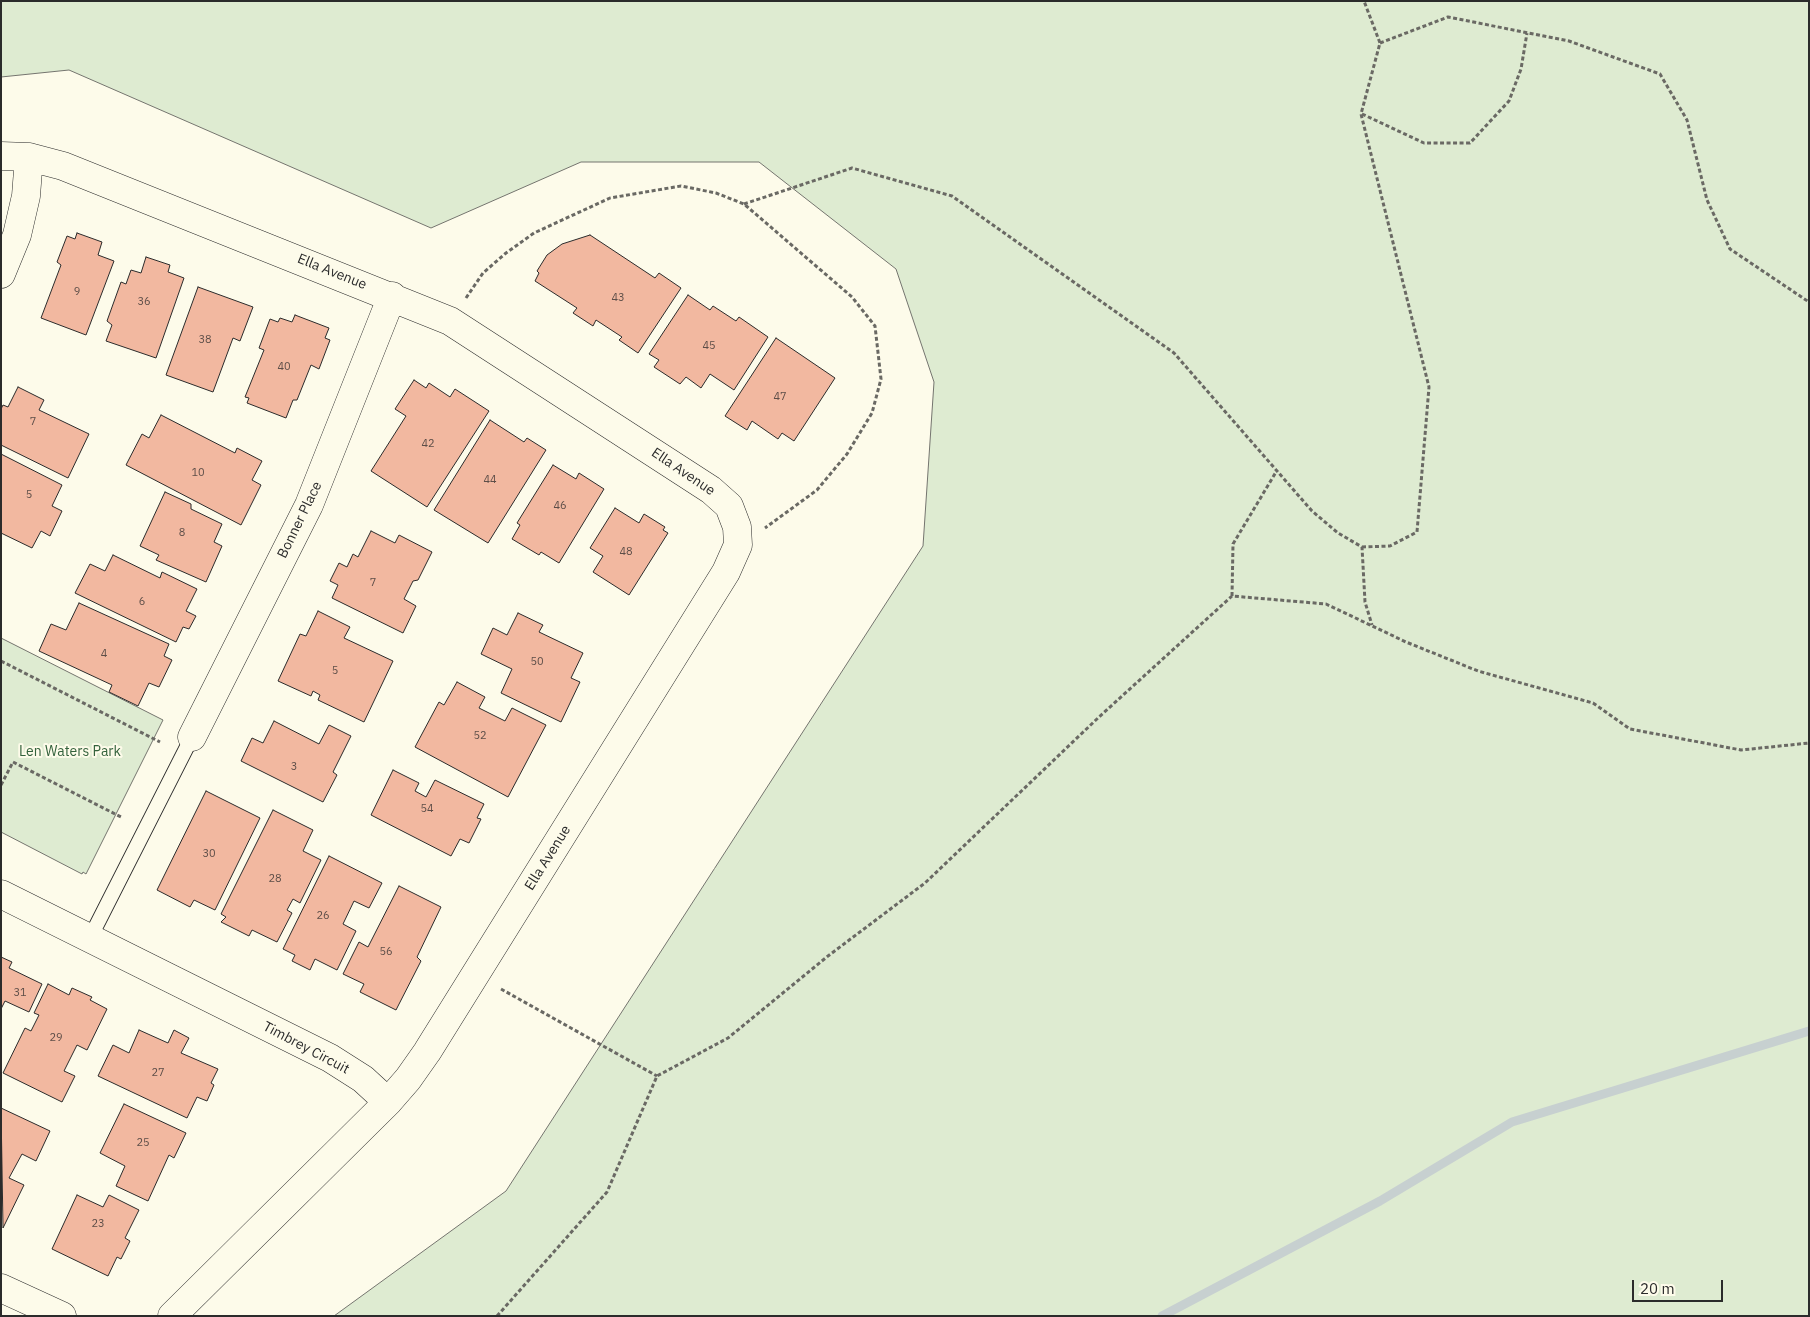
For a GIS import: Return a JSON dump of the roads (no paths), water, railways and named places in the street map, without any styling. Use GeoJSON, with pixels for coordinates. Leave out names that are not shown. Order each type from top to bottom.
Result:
{"type":"FeatureCollection","features":[{"type":"Feature","properties":{"kind":"street","name":"Ella Avenue"},"geometry":{"type":"LineString","coordinates":[[1,156],[28,157],[72,169],[392,296],[450,321],[711,490],[729,506],[737,527],[738,545],[726,572],[427,1052],[408,1080],[388,1102]]}},
{"type":"Feature","properties":{"kind":"street"},"geometry":{"type":"LineString","coordinates":[[1,274],[17,235],[26,196],[28,157]]}},
{"type":"Feature","properties":{"kind":"street","name":"Bonner Place"},"geometry":{"type":"LineString","coordinates":[[192,737],[309,505],[392,296]]}},
{"type":"Feature","properties":{"kind":"street","name":"Timbrey Circuit"},"geometry":{"type":"LineString","coordinates":[[1,894],[330,1058],[363,1079],[388,1102]]}},
{"type":"Feature","properties":{"kind":"street"},"geometry":{"type":"LineString","coordinates":[[172,1316],[388,1102]]}},
{"type":"Feature","properties":{"kind":"street"},"geometry":{"type":"LineString","coordinates":[[1,1288],[62,1316]]}},
{"type":"Feature","properties":{"kind":"lane"},"geometry":{"type":"LineString","coordinates":[[90,938],[192,737]]}},
{"type":"Feature","properties":{"kind":"waterway"},"geometry":{"type":"LineString","coordinates":[[1162,1316],[1380,1201],[1512,1122],[1809,1031]]}},
{"type":"Feature","properties":{"kind":"park label","name":"Len Waters Park"},"geometry":{"type":"Point","coordinates":[70,752]}}]}
